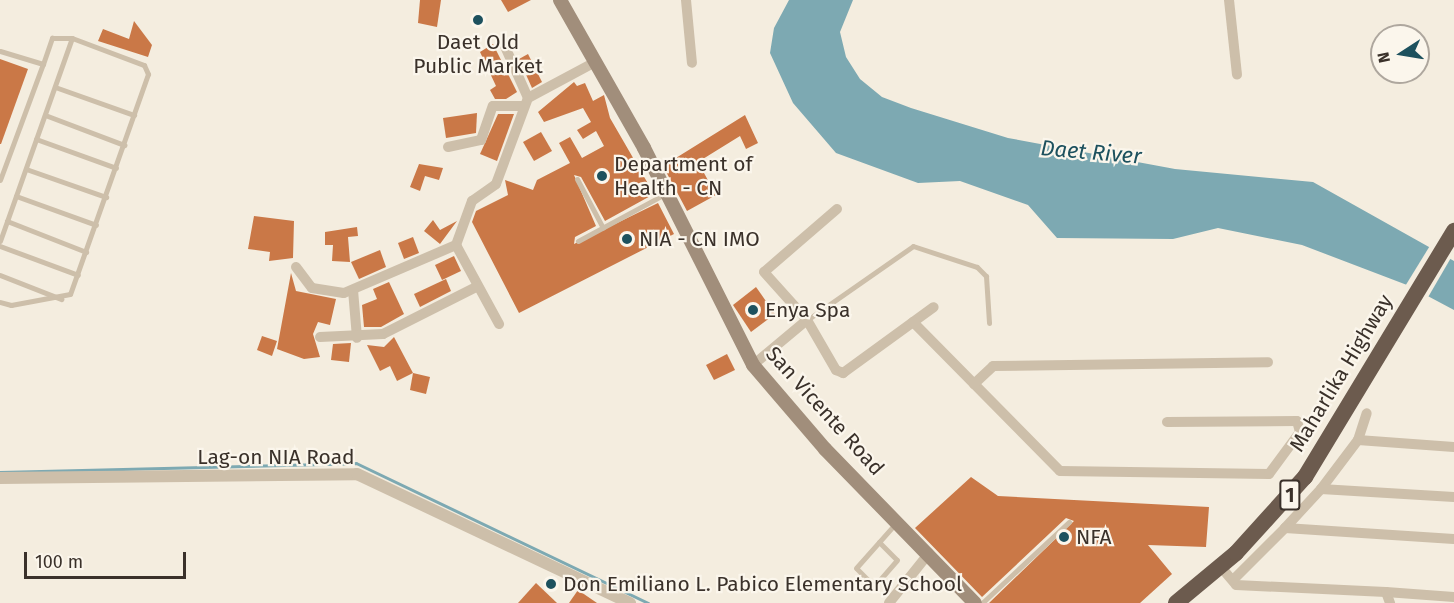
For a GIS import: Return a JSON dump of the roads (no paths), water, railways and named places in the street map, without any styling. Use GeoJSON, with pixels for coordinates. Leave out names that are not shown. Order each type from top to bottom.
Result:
{"type":"FeatureCollection","features":[{"type":"Feature","properties":{"kind":"highway","name":"Maharlika Highway"},"geometry":{"type":"LineString","coordinates":[[1185,600],[1221,567],[1305,477],[1454,231]]}},
{"type":"Feature","properties":{"kind":"main road","name":"San Vicente Road"},"geometry":{"type":"LineString","coordinates":[[560,0],[666,193],[753,365],[975,603]]}},
{"type":"Feature","properties":{"kind":"street"},"geometry":{"type":"LineString","coordinates":[[686,0],[692,63]]}},
{"type":"Feature","properties":{"kind":"street"},"geometry":{"type":"LineString","coordinates":[[1229,0],[1237,75]]}},
{"type":"Feature","properties":{"kind":"street"},"geometry":{"type":"LineString","coordinates":[[296,267],[312,288],[353,290],[456,245],[472,201],[495,187],[526,102],[503,42]]}},
{"type":"Feature","properties":{"kind":"street"},"geometry":{"type":"LineString","coordinates":[[448,147],[481,140],[493,106],[526,102],[595,62]]}},
{"type":"Feature","properties":{"kind":"street"},"geometry":{"type":"LineString","coordinates":[[837,209],[764,272],[807,320],[836,370],[843,373],[934,307]]}},
{"type":"Feature","properties":{"kind":"street"},"geometry":{"type":"LineString","coordinates":[[456,245],[499,324]]}},
{"type":"Feature","properties":{"kind":"street"},"geometry":{"type":"LineString","coordinates":[[320,337],[357,338],[383,334],[478,286]]}},
{"type":"Feature","properties":{"kind":"street"},"geometry":{"type":"LineString","coordinates":[[353,290],[357,338]]}},
{"type":"Feature","properties":{"kind":"street"},"geometry":{"type":"LineString","coordinates":[[753,365],[807,320]]}},
{"type":"Feature","properties":{"kind":"street"},"geometry":{"type":"LineString","coordinates":[[913,322],[1060,471],[1269,474],[1300,432],[1297,421],[1167,422]]}},
{"type":"Feature","properties":{"kind":"street"},"geometry":{"type":"LineString","coordinates":[[974,384],[993,366],[1268,362]]}},
{"type":"Feature","properties":{"kind":"street"},"geometry":{"type":"LineString","coordinates":[[1233,580],[1321,489],[1358,440],[1367,413]]}},
{"type":"Feature","properties":{"kind":"street"},"geometry":{"type":"LineString","coordinates":[[1358,440],[1454,447]]}},
{"type":"Feature","properties":{"kind":"street","name":"Lag-on NIA Road"},"geometry":{"type":"LineString","coordinates":[[0,478],[357,474],[630,603]]}},
{"type":"Feature","properties":{"kind":"street"},"geometry":{"type":"LineString","coordinates":[[1321,489],[1454,497]]}},
{"type":"Feature","properties":{"kind":"street"},"geometry":{"type":"LineString","coordinates":[[1285,528],[1454,538]]}},
{"type":"Feature","properties":{"kind":"street"},"geometry":{"type":"LineString","coordinates":[[889,603],[929,553]]}},
{"type":"Feature","properties":{"kind":"street"},"geometry":{"type":"LineString","coordinates":[[1221,567],[1236,585],[1388,598],[1454,597]]}},
{"type":"Feature","properties":{"kind":"lane"},"geometry":{"type":"LineString","coordinates":[[0,180],[52,38],[72,38],[147,68],[134,115],[78,275],[63,299]]}},
{"type":"Feature","properties":{"kind":"lane"},"geometry":{"type":"LineString","coordinates":[[72,38],[0,244],[78,275]]}},
{"type":"Feature","properties":{"kind":"lane"},"geometry":{"type":"LineString","coordinates":[[0,51],[43,64]]}},
{"type":"Feature","properties":{"kind":"lane"},"geometry":{"type":"LineString","coordinates":[[55,87],[134,115]]}},
{"type":"Feature","properties":{"kind":"lane"},"geometry":{"type":"LineString","coordinates":[[45,115],[124,145]]}},
{"type":"Feature","properties":{"kind":"lane"},"geometry":{"type":"LineString","coordinates":[[36,139],[116,168]]}},
{"type":"Feature","properties":{"kind":"lane"},"geometry":{"type":"LineString","coordinates":[[26,169],[106,197]]}},
{"type":"Feature","properties":{"kind":"lane"},"geometry":{"type":"LineString","coordinates":[[577,178],[603,228]]}},
{"type":"Feature","properties":{"kind":"lane"},"geometry":{"type":"LineString","coordinates":[[578,241],[666,193]]}},
{"type":"Feature","properties":{"kind":"lane"},"geometry":{"type":"LineString","coordinates":[[16,196],[96,225]]}},
{"type":"Feature","properties":{"kind":"lane"},"geometry":{"type":"LineString","coordinates":[[7,221],[86,252]]}},
{"type":"Feature","properties":{"kind":"lane"},"geometry":{"type":"LineString","coordinates":[[807,320],[913,246],[977,267],[986,276],[989,323]]}},
{"type":"Feature","properties":{"kind":"lane"},"geometry":{"type":"LineString","coordinates":[[0,275],[63,299]]}},
{"type":"Feature","properties":{"kind":"lane"},"geometry":{"type":"LineString","coordinates":[[0,302],[63,299]]}},
{"type":"Feature","properties":{"kind":"lane"},"geometry":{"type":"LineString","coordinates":[[879,542],[897,560],[874,586],[856,568],[879,542],[898,521]]}},
{"type":"Feature","properties":{"kind":"lane"},"geometry":{"type":"LineString","coordinates":[[982,603],[1069,522]]}},
{"type":"Feature","properties":{"kind":"water"},"geometry":{"type":"Polygon","coordinates":[[[789,0],[853,0],[840,32],[846,57],[860,79],[882,97],[911,108],[1008,138],[1175,169],[1313,182],[1454,261],[1454,310],[1407,285],[1302,245],[1218,228],[1173,239],[1057,238],[1028,205],[960,181],[918,183],[836,153],[793,103],[770,53],[774,28],[789,0]]]}},
{"type":"Feature","properties":{"kind":"waterway"},"geometry":{"type":"LineString","coordinates":[[0,472],[356,463],[648,603]]}},
{"type":"Feature","properties":{"kind":"place","name":"Daet Old Public Market"},"geometry":{"type":"Point","coordinates":[478,20]}},
{"type":"Feature","properties":{"kind":"place","name":"Department of Health - CN"},"geometry":{"type":"Point","coordinates":[602,176]}},
{"type":"Feature","properties":{"kind":"place","name":"NIA - CN IMO"},"geometry":{"type":"Point","coordinates":[627,239]}},
{"type":"Feature","properties":{"kind":"place","name":"Enya Spa"},"geometry":{"type":"Point","coordinates":[753,310]}},
{"type":"Feature","properties":{"kind":"place","name":"NFA"},"geometry":{"type":"Point","coordinates":[1064,537]}},
{"type":"Feature","properties":{"kind":"place","name":"Don Emiliano L. Pabico Elementary School"},"geometry":{"type":"Point","coordinates":[551,584]}},
{"type":"Feature","properties":{"kind":"water label","name":"Daet River"},"geometry":{"type":"Point","coordinates":[1091,152]}}]}
